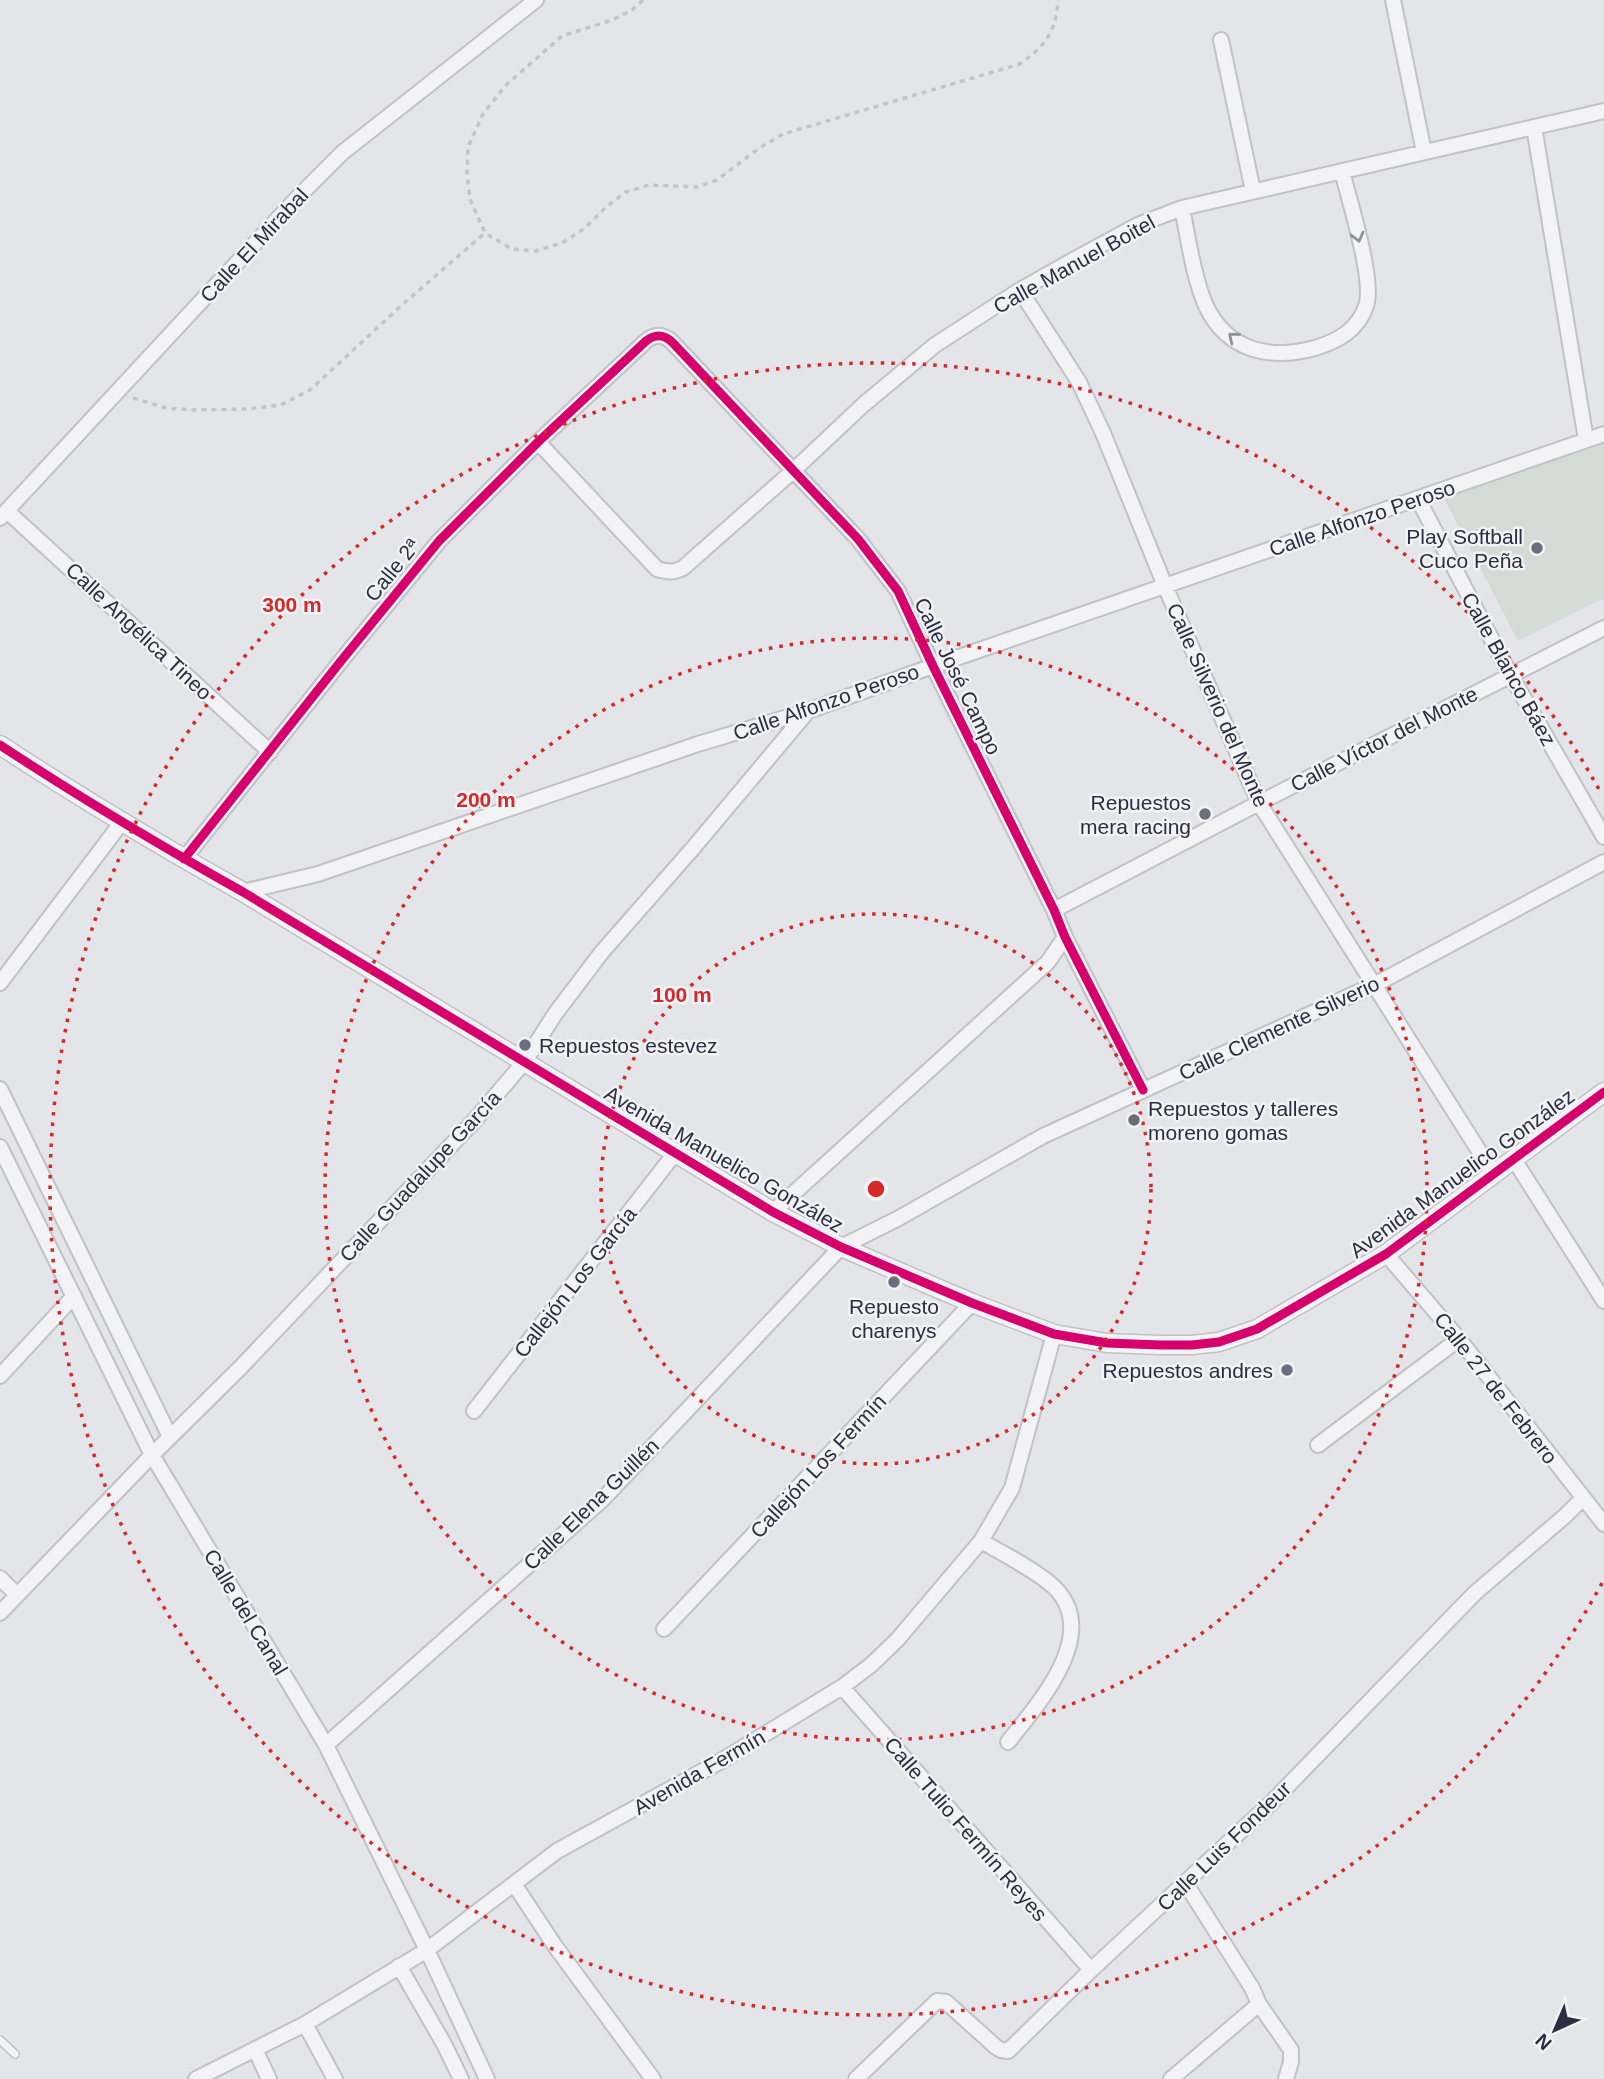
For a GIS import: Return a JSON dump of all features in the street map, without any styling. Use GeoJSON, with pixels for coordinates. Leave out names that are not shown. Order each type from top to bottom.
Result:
{"type":"FeatureCollection","features":[{"type":"Feature","properties":{"kind":"street","name":"Calle El Mirabal"},"geometry":{"type":"LineString","coordinates":[[4,514],[342,153],[536,0]]}},
{"type":"Feature","properties":{"kind":"street"},"geometry":{"type":"LineString","coordinates":[[1393,0],[1424,152]]}},
{"type":"Feature","properties":{"kind":"street"},"geometry":{"type":"LineString","coordinates":[[1221,40],[1253,191]]}},
{"type":"Feature","properties":{"kind":"street","name":"Calle Manuel Boitel"},"geometry":{"type":"LineString","coordinates":[[538,442],[645,558],[657,569],[669,573],[683,568],[863,405],[935,345],[1020,290],[1138,225],[1182,208],[1604,111]]}},
{"type":"Feature","properties":{"kind":"street"},"geometry":{"type":"LineString","coordinates":[[1534,127],[1586,440]]}},
{"type":"Feature","properties":{"kind":"street"},"geometry":{"type":"LineString","coordinates":[[1182,208],[1201,294],[1207,309],[1225,331],[1248,348],[1262,353],[1295,353],[1330,344],[1348,334],[1367,305],[1369,283],[1342,170]]}},
{"type":"Feature","properties":{"kind":"street","name":"Calle Silverio del Monte"},"geometry":{"type":"LineString","coordinates":[[1020,290],[1079,382],[1103,433],[1165,586],[1259,803],[1376,984],[1493,1173]]}},
{"type":"Feature","properties":{"kind":"street","name":"Calle José Campo"},"geometry":{"type":"LineString","coordinates":[[659,335],[672,342],[794,470],[858,539],[898,591],[1065,937],[1143,1090]]}},
{"type":"Feature","properties":{"kind":"street","name":"Calle 2ª"},"geometry":{"type":"LineString","coordinates":[[184,859],[439,541],[538,442],[646,341],[659,335]]}},
{"type":"Feature","properties":{"kind":"street","name":"Calle Alfonzo Peroso"},"geometry":{"type":"LineString","coordinates":[[243,892],[317,874],[673,752],[808,711],[1604,434]]}},
{"type":"Feature","properties":{"kind":"street","name":"Calle Blanco Báez"},"geometry":{"type":"LineString","coordinates":[[1418,499],[1510,674],[1604,837]]}},
{"type":"Feature","properties":{"kind":"street","name":"Calle Angélica Tineo"},"geometry":{"type":"LineString","coordinates":[[4,514],[270,752]]}},
{"type":"Feature","properties":{"kind":"street","name":"Calle Víctor del Monte"},"geometry":{"type":"LineString","coordinates":[[1054,910],[1604,628]]}},
{"type":"Feature","properties":{"kind":"street","name":"Calle Guadalupe García"},"geometry":{"type":"LineString","coordinates":[[0,1613],[250,1357],[475,1120],[525,1061],[555,1014],[602,952],[808,711]]}},
{"type":"Feature","properties":{"kind":"street","name":"Avenida Manuelico González"},"geometry":{"type":"LineString","coordinates":[[0,745],[122,822],[243,892],[773,1212],[841,1247],[972,1303],[1054,1334],[1107,1343],[1192,1345],[1232,1338],[1257,1329],[1386,1254],[1604,1092]]}},
{"type":"Feature","properties":{"kind":"street"},"geometry":{"type":"LineString","coordinates":[[0,983],[122,822]]}},
{"type":"Feature","properties":{"kind":"street","name":"Calle Clemente Silverio"},"geometry":{"type":"LineString","coordinates":[[841,1247],[899,1218],[1043,1136],[1376,984],[1604,862]]}},
{"type":"Feature","properties":{"kind":"street"},"geometry":{"type":"LineString","coordinates":[[773,1212],[1048,962],[1065,937]]}},
{"type":"Feature","properties":{"kind":"street"},"geometry":{"type":"LineString","coordinates":[[0,1089],[170,1437]]}},
{"type":"Feature","properties":{"kind":"street","name":"Calle del Canal"},"geometry":{"type":"LineString","coordinates":[[0,1147],[152,1455],[326,1745],[487,2079]]}},
{"type":"Feature","properties":{"kind":"street","name":"Callejón Los García"},"geometry":{"type":"LineString","coordinates":[[474,1411],[676,1152]]}},
{"type":"Feature","properties":{"kind":"street"},"geometry":{"type":"LineString","coordinates":[[1513,1158],[1604,1301]]}},
{"type":"Feature","properties":{"kind":"street","name":"Calle Elena Guillén"},"geometry":{"type":"LineString","coordinates":[[326,1745],[603,1499],[841,1247]]}},
{"type":"Feature","properties":{"kind":"street","name":"Calle 27 de Febrero"},"geometry":{"type":"LineString","coordinates":[[1386,1254],[1459,1339],[1583,1498],[1598,1508],[1604,1524]]}},
{"type":"Feature","properties":{"kind":"street"},"geometry":{"type":"LineString","coordinates":[[0,1376],[74,1296]]}},
{"type":"Feature","properties":{"kind":"street","name":"Callejón Los Fermín"},"geometry":{"type":"LineString","coordinates":[[664,1629],[972,1303]]}},
{"type":"Feature","properties":{"kind":"street","name":"Avenida Fermín"},"geometry":{"type":"LineString","coordinates":[[196,2079],[305,2024],[427,1950],[557,1851],[721,1761],[842,1687],[871,1665],[897,1640],[981,1541],[1012,1488],[1054,1334]]}},
{"type":"Feature","properties":{"kind":"street"},"geometry":{"type":"LineString","coordinates":[[1318,1446],[1459,1339]]}},
{"type":"Feature","properties":{"kind":"street","name":"Calle Luis Fondeur"},"geometry":{"type":"LineString","coordinates":[[856,2079],[937,2001],[946,2002],[996,2047],[1008,2051],[1272,1802],[1475,1593],[1583,1498]]}},
{"type":"Feature","properties":{"kind":"street"},"geometry":{"type":"LineString","coordinates":[[981,1541],[1053,1586],[1068,1609],[1072,1626],[1065,1658],[1048,1692],[1008,1742]]}},
{"type":"Feature","properties":{"kind":"street"},"geometry":{"type":"LineString","coordinates":[[0,1578],[17,1595]]}},
{"type":"Feature","properties":{"kind":"street","name":"Calle Tulio Fermín Reyes"},"geometry":{"type":"LineString","coordinates":[[842,1687],[1091,1970]]}},
{"type":"Feature","properties":{"kind":"street"},"geometry":{"type":"LineString","coordinates":[[514,1884],[555,1946],[653,2079]]}},
{"type":"Feature","properties":{"kind":"street"},"geometry":{"type":"LineString","coordinates":[[1186,1884],[1252,1988],[1259,2004],[1291,2050],[1286,2079]]}},
{"type":"Feature","properties":{"kind":"street"},"geometry":{"type":"LineString","coordinates":[[400,1966],[461,2079]]}},
{"type":"Feature","properties":{"kind":"street"},"geometry":{"type":"LineString","coordinates":[[1171,2079],[1259,2004]]}},
{"type":"Feature","properties":{"kind":"street"},"geometry":{"type":"LineString","coordinates":[[305,2024],[335,2079]]}},
{"type":"Feature","properties":{"kind":"street"},"geometry":{"type":"LineString","coordinates":[[255,2049],[269,2079]]}},
{"type":"Feature","properties":{"kind":"lane"},"geometry":{"type":"LineString","coordinates":[[0,2040],[15,2054]]}},
{"type":"Feature","properties":{"kind":"path"},"geometry":{"type":"LineString","coordinates":[[643,0],[632,10],[612,20],[562,36],[505,86],[483,114],[468,147],[467,173],[470,199],[485,233],[512,249],[536,251],[562,243],[585,228],[626,192],[649,185],[698,187],[717,180],[783,134],[1020,64],[1039,50],[1054,29],[1058,0]]}},
{"type":"Feature","properties":{"kind":"path"},"geometry":{"type":"LineString","coordinates":[[121,388],[140,401],[166,408],[246,410],[281,405],[310,390],[485,233]]}},
{"type":"Feature","properties":{"kind":"shaded area","name":"Play Softball Cuco Peña"},"geometry":{"type":"Polygon","coordinates":[[[1604,442],[1604,598],[1518,641],[1444,498],[1604,442]]]}},
{"type":"Feature","properties":{"kind":"cycle path"},"geometry":{"type":"LineString","coordinates":[[184,859],[439,541],[538,442],[646,341],[662,336],[672,342],[858,539],[898,591],[1065,937],[1143,1090]]}},
{"type":"Feature","properties":{"kind":"cycle path"},"geometry":{"type":"LineString","coordinates":[[0,745],[120,821],[243,892],[773,1212],[841,1247],[972,1303],[1054,1334],[1107,1343],[1192,1345],[1219,1342],[1257,1329],[1386,1254],[1604,1092]]}},
{"type":"Feature","properties":{"kind":"place","name":"Play Softball Cuco Peña"},"geometry":{"type":"Point","coordinates":[1537,548]}},
{"type":"Feature","properties":{"kind":"place","name":"Repuestos mera racing"},"geometry":{"type":"Point","coordinates":[1205,814]}},
{"type":"Feature","properties":{"kind":"place","name":"Repuestos estevez"},"geometry":{"type":"Point","coordinates":[525,1045]}},
{"type":"Feature","properties":{"kind":"place","name":"Repuestos y talleres moreno gomas"},"geometry":{"type":"Point","coordinates":[1134,1120]}},
{"type":"Feature","properties":{"kind":"place","name":"Repuesto charenys"},"geometry":{"type":"Point","coordinates":[894,1282]}},
{"type":"Feature","properties":{"kind":"place","name":"Repuestos andres"},"geometry":{"type":"Point","coordinates":[1287,1370]}}]}
